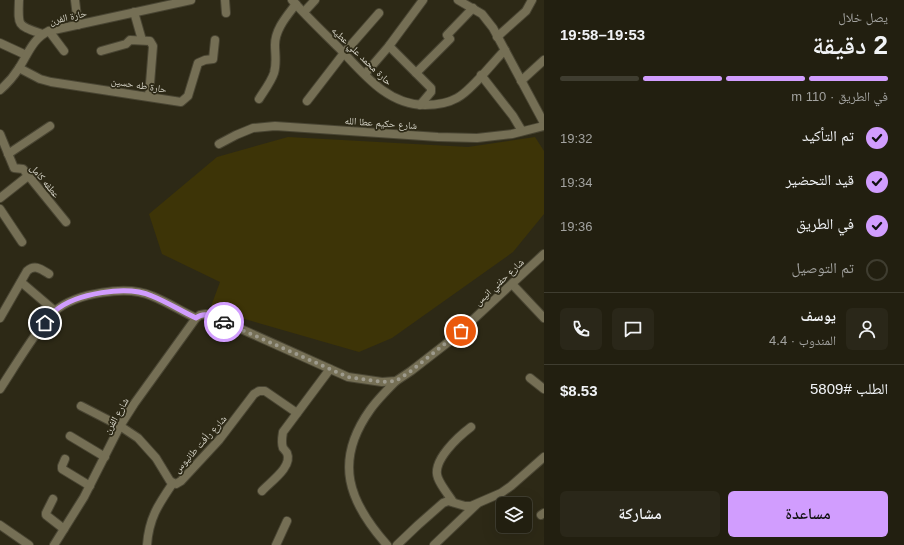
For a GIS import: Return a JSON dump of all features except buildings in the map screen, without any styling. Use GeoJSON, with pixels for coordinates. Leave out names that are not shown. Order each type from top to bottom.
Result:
{"type":"FeatureCollection","features":[{"type":"Feature","properties":{"kind":"street"},"geometry":{"type":"LineString","coordinates":[[19,0],[19,21],[21,26],[45,32],[64,51]]}},
{"type":"Feature","properties":{"kind":"street"},"geometry":{"type":"LineString","coordinates":[[75,0],[78,25]]}},
{"type":"Feature","properties":{"kind":"street","name":"حارة الفرن"},"geometry":{"type":"LineString","coordinates":[[0,90],[19,68],[35,41],[45,32],[190,0]]}},
{"type":"Feature","properties":{"kind":"street"},"geometry":{"type":"LineString","coordinates":[[225,0],[226,13]]}},
{"type":"Feature","properties":{"kind":"street"},"geometry":{"type":"LineString","coordinates":[[304,12],[316,0]]}},
{"type":"Feature","properties":{"kind":"street"},"geometry":{"type":"LineString","coordinates":[[365,74],[389,46],[423,0]]}},
{"type":"Feature","properties":{"kind":"street"},"geometry":{"type":"LineString","coordinates":[[458,0],[482,14],[505,50],[521,81],[541,108],[544,124]]}},
{"type":"Feature","properties":{"kind":"street"},"geometry":{"type":"LineString","coordinates":[[497,37],[526,11],[532,0]]}},
{"type":"Feature","properties":{"kind":"street"},"geometry":{"type":"LineString","coordinates":[[259,100],[274,72],[276,52],[275,44],[278,31],[294,2]]}},
{"type":"Feature","properties":{"kind":"street","name":"حارة محمد علي عطيه"},"geometry":{"type":"LineString","coordinates":[[294,2],[378,88],[399,100],[420,105],[433,105],[458,98],[505,50]]}},
{"type":"Feature","properties":{"kind":"street"},"geometry":{"type":"LineString","coordinates":[[416,73],[449,40],[447,35],[472,8]]}},
{"type":"Feature","properties":{"kind":"street"},"geometry":{"type":"LineString","coordinates":[[134,12],[142,40]]}},
{"type":"Feature","properties":{"kind":"street"},"geometry":{"type":"LineString","coordinates":[[307,101],[344,53],[379,13]]}},
{"type":"Feature","properties":{"kind":"street"},"geometry":{"type":"LineString","coordinates":[[101,51],[126,44],[130,40],[149,40],[153,46],[149,96]]}},
{"type":"Feature","properties":{"kind":"street","name":"حارة طه حسين"},"geometry":{"type":"LineString","coordinates":[[19,68],[40,79],[51,82],[181,102],[185,100],[190,92],[198,63],[213,59],[216,40]]}},
{"type":"Feature","properties":{"kind":"street"},"geometry":{"type":"LineString","coordinates":[[0,42],[26,55]]}},
{"type":"Feature","properties":{"kind":"street"},"geometry":{"type":"LineString","coordinates":[[389,46],[432,90],[420,105]]}},
{"type":"Feature","properties":{"kind":"street"},"geometry":{"type":"LineString","coordinates":[[521,81],[543,58]]}},
{"type":"Feature","properties":{"kind":"street"},"geometry":{"type":"LineString","coordinates":[[481,75],[513,116],[522,131]]}},
{"type":"Feature","properties":{"kind":"street","name":"شارع حكيم عطا الله"},"geometry":{"type":"LineString","coordinates":[[219,144],[253,128],[275,126],[438,138],[477,138],[522,131],[544,124]]}},
{"type":"Feature","properties":{"kind":"street"},"geometry":{"type":"LineString","coordinates":[[8,154],[50,126]]}},
{"type":"Feature","properties":{"kind":"street","name":"عطفه كامل"},"geometry":{"type":"LineString","coordinates":[[0,134],[14,168],[22,168],[66,222]]}},
{"type":"Feature","properties":{"kind":"street"},"geometry":{"type":"LineString","coordinates":[[0,198],[28,176]]}},
{"type":"Feature","properties":{"kind":"street"},"geometry":{"type":"LineString","coordinates":[[0,209],[22,242]]}},
{"type":"Feature","properties":{"kind":"street","name":"شارع حفني انيس"},"geometry":{"type":"LineString","coordinates":[[387,545],[373,529],[360,510],[353,492],[349,475],[349,457],[361,424],[370,410],[396,381],[451,340],[544,254]]}},
{"type":"Feature","properties":{"kind":"street"},"geometry":{"type":"LineString","coordinates":[[0,318],[30,268],[36,267],[49,274]]}},
{"type":"Feature","properties":{"kind":"street"},"geometry":{"type":"LineString","coordinates":[[21,282],[55,312]]}},
{"type":"Feature","properties":{"kind":"street"},"geometry":{"type":"LineString","coordinates":[[512,284],[544,318]]}},
{"type":"Feature","properties":{"kind":"street"},"geometry":{"type":"LineString","coordinates":[[0,389],[22,354],[55,312],[65,305],[80,298],[118,291],[137,292],[151,295],[196,318],[200,315],[206,314],[212,316],[348,377],[365,381],[396,381]]}},
{"type":"Feature","properties":{"kind":"street","name":"شارع الفرن"},"geometry":{"type":"LineString","coordinates":[[54,545],[90,486],[120,426],[134,404],[196,318]]}},
{"type":"Feature","properties":{"kind":"street"},"geometry":{"type":"LineString","coordinates":[[262,491],[286,467],[288,461],[287,453],[283,448],[281,440],[283,432],[330,369]]}},
{"type":"Feature","properties":{"kind":"street"},"geometry":{"type":"LineString","coordinates":[[530,378],[544,389]]}},
{"type":"Feature","properties":{"kind":"street","name":"شارع رأفت طانيوس"},"geometry":{"type":"LineString","coordinates":[[81,406],[120,426],[138,438],[156,458],[173,484],[181,481],[219,440],[254,394],[259,391],[265,391],[297,413]]}},
{"type":"Feature","properties":{"kind":"street"},"geometry":{"type":"LineString","coordinates":[[453,502],[438,478],[437,469],[444,455],[452,444],[471,427]]}},
{"type":"Feature","properties":{"kind":"street"},"geometry":{"type":"LineString","coordinates":[[70,436],[105,457]]}},
{"type":"Feature","properties":{"kind":"street"},"geometry":{"type":"LineString","coordinates":[[397,545],[443,503],[448,501],[465,506],[471,506],[500,493],[511,486],[544,457]]}},
{"type":"Feature","properties":{"kind":"street"},"geometry":{"type":"LineString","coordinates":[[65,459],[62,469],[90,486]]}},
{"type":"Feature","properties":{"kind":"street"},"geometry":{"type":"LineString","coordinates":[[146,545],[148,530],[155,509],[173,484]]}},
{"type":"Feature","properties":{"kind":"street"},"geometry":{"type":"LineString","coordinates":[[53,500],[46,515],[64,529]]}},
{"type":"Feature","properties":{"kind":"street"},"geometry":{"type":"LineString","coordinates":[[434,545],[479,502]]}},
{"type":"Feature","properties":{"kind":"street"},"geometry":{"type":"LineString","coordinates":[[276,545],[287,521]]}},
{"type":"Feature","properties":{"kind":"street"},"geometry":{"type":"LineString","coordinates":[[0,525],[29,545]]}},
{"type":"Feature","properties":{"kind":"shaded area"},"geometry":{"type":"Polygon","coordinates":[[[288,137],[468,147],[535,137],[544,151],[544,214],[513,252],[392,338],[359,352],[210,309],[220,282],[162,254],[149,214],[217,157],[288,137]]]}},
{"type":"Feature","properties":{"kind":"way so far"},"geometry":{"type":"LineString","coordinates":[[224,322],[348,377],[365,381],[382,382],[396,381],[411,371],[461,331]]}},
{"type":"Feature","properties":{"kind":"route"},"geometry":{"type":"LineString","coordinates":[[45,323],[55,312],[65,305],[80,298],[118,291],[137,292],[151,295],[196,318],[200,315],[206,314],[224,322]]}}]}
